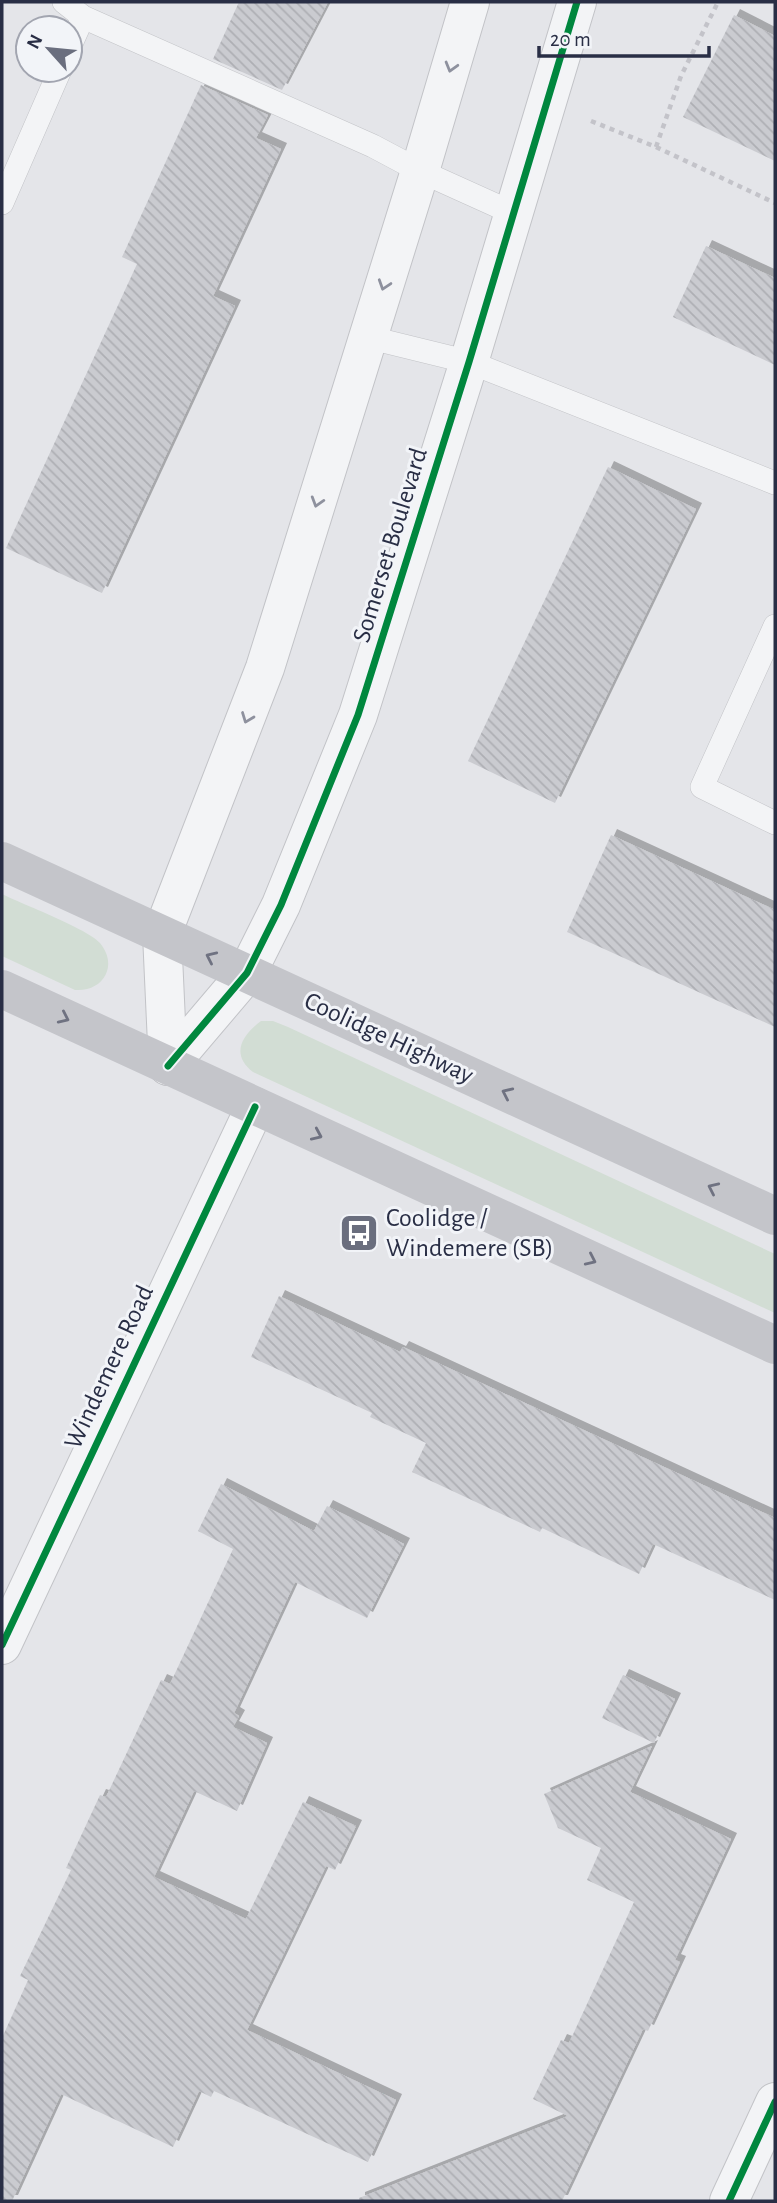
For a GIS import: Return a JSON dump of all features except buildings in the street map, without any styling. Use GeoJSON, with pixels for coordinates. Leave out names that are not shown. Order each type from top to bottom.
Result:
{"type":"FeatureCollection","features":[{"type":"Feature","properties":{"kind":"main road","name":"Coolidge Highway"},"geometry":{"type":"LineString","coordinates":[[2,861],[775,1216]]}},
{"type":"Feature","properties":{"kind":"main road"},"geometry":{"type":"LineString","coordinates":[[2,989],[775,1345]]}},
{"type":"Feature","properties":{"kind":"street"},"geometry":{"type":"LineString","coordinates":[[168,1066],[162,934],[265,668],[470,2]]}},
{"type":"Feature","properties":{"kind":"street","name":"Somerset Boulevard"},"geometry":{"type":"LineString","coordinates":[[168,1066],[247,973],[281,905],[358,715],[469,362],[577,2]]}},
{"type":"Feature","properties":{"kind":"street","name":"Windemere Road"},"geometry":{"type":"LineString","coordinates":[[2,1645],[255,1107]]}},
{"type":"Feature","properties":{"kind":"street"},"geometry":{"type":"LineString","coordinates":[[729,2201],[775,2102]]}},
{"type":"Feature","properties":{"kind":"lane"},"geometry":{"type":"LineString","coordinates":[[64,2],[79,14]]}},
{"type":"Feature","properties":{"kind":"lane"},"geometry":{"type":"LineString","coordinates":[[84,17],[373,146],[420,171],[513,213]]}},
{"type":"Feature","properties":{"kind":"lane"},"geometry":{"type":"LineString","coordinates":[[2,203],[54,84]]}},
{"type":"Feature","properties":{"kind":"lane"},"geometry":{"type":"LineString","coordinates":[[367,337],[469,362],[775,483]]}},
{"type":"Feature","properties":{"kind":"lane"},"geometry":{"type":"LineString","coordinates":[[775,626],[702,787],[775,823]]}},
{"type":"Feature","properties":{"kind":"path"},"geometry":{"type":"LineString","coordinates":[[656,147],[681,76],[718,2]]}},
{"type":"Feature","properties":{"kind":"path"},"geometry":{"type":"LineString","coordinates":[[590,120],[656,147],[775,203]]}},
{"type":"Feature","properties":{"kind":"shaded area"},"geometry":{"type":"Polygon","coordinates":[[[2,894],[69,924],[100,943],[106,952],[108,969],[100,982],[93,987],[75,990],[2,956],[2,894]]]}},
{"type":"Feature","properties":{"kind":"shaded area"},"geometry":{"type":"Polygon","coordinates":[[[261,1021],[273,1021],[288,1027],[775,1254],[775,1313],[253,1072],[242,1058],[241,1045],[248,1032],[261,1021]]]}},
{"type":"Feature","properties":{"kind":"cycle path"},"geometry":{"type":"LineString","coordinates":[[168,1066],[247,973],[281,905],[358,715],[469,362],[577,2]]}},
{"type":"Feature","properties":{"kind":"cycle path"},"geometry":{"type":"LineString","coordinates":[[2,1645],[255,1107]]}},
{"type":"Feature","properties":{"kind":"cycle path"},"geometry":{"type":"LineString","coordinates":[[729,2201],[775,2102]]}},
{"type":"Feature","properties":{"kind":"place","name":"Coolidge / Windemere (SB)"},"geometry":{"type":"Point","coordinates":[359,1233]}}]}
